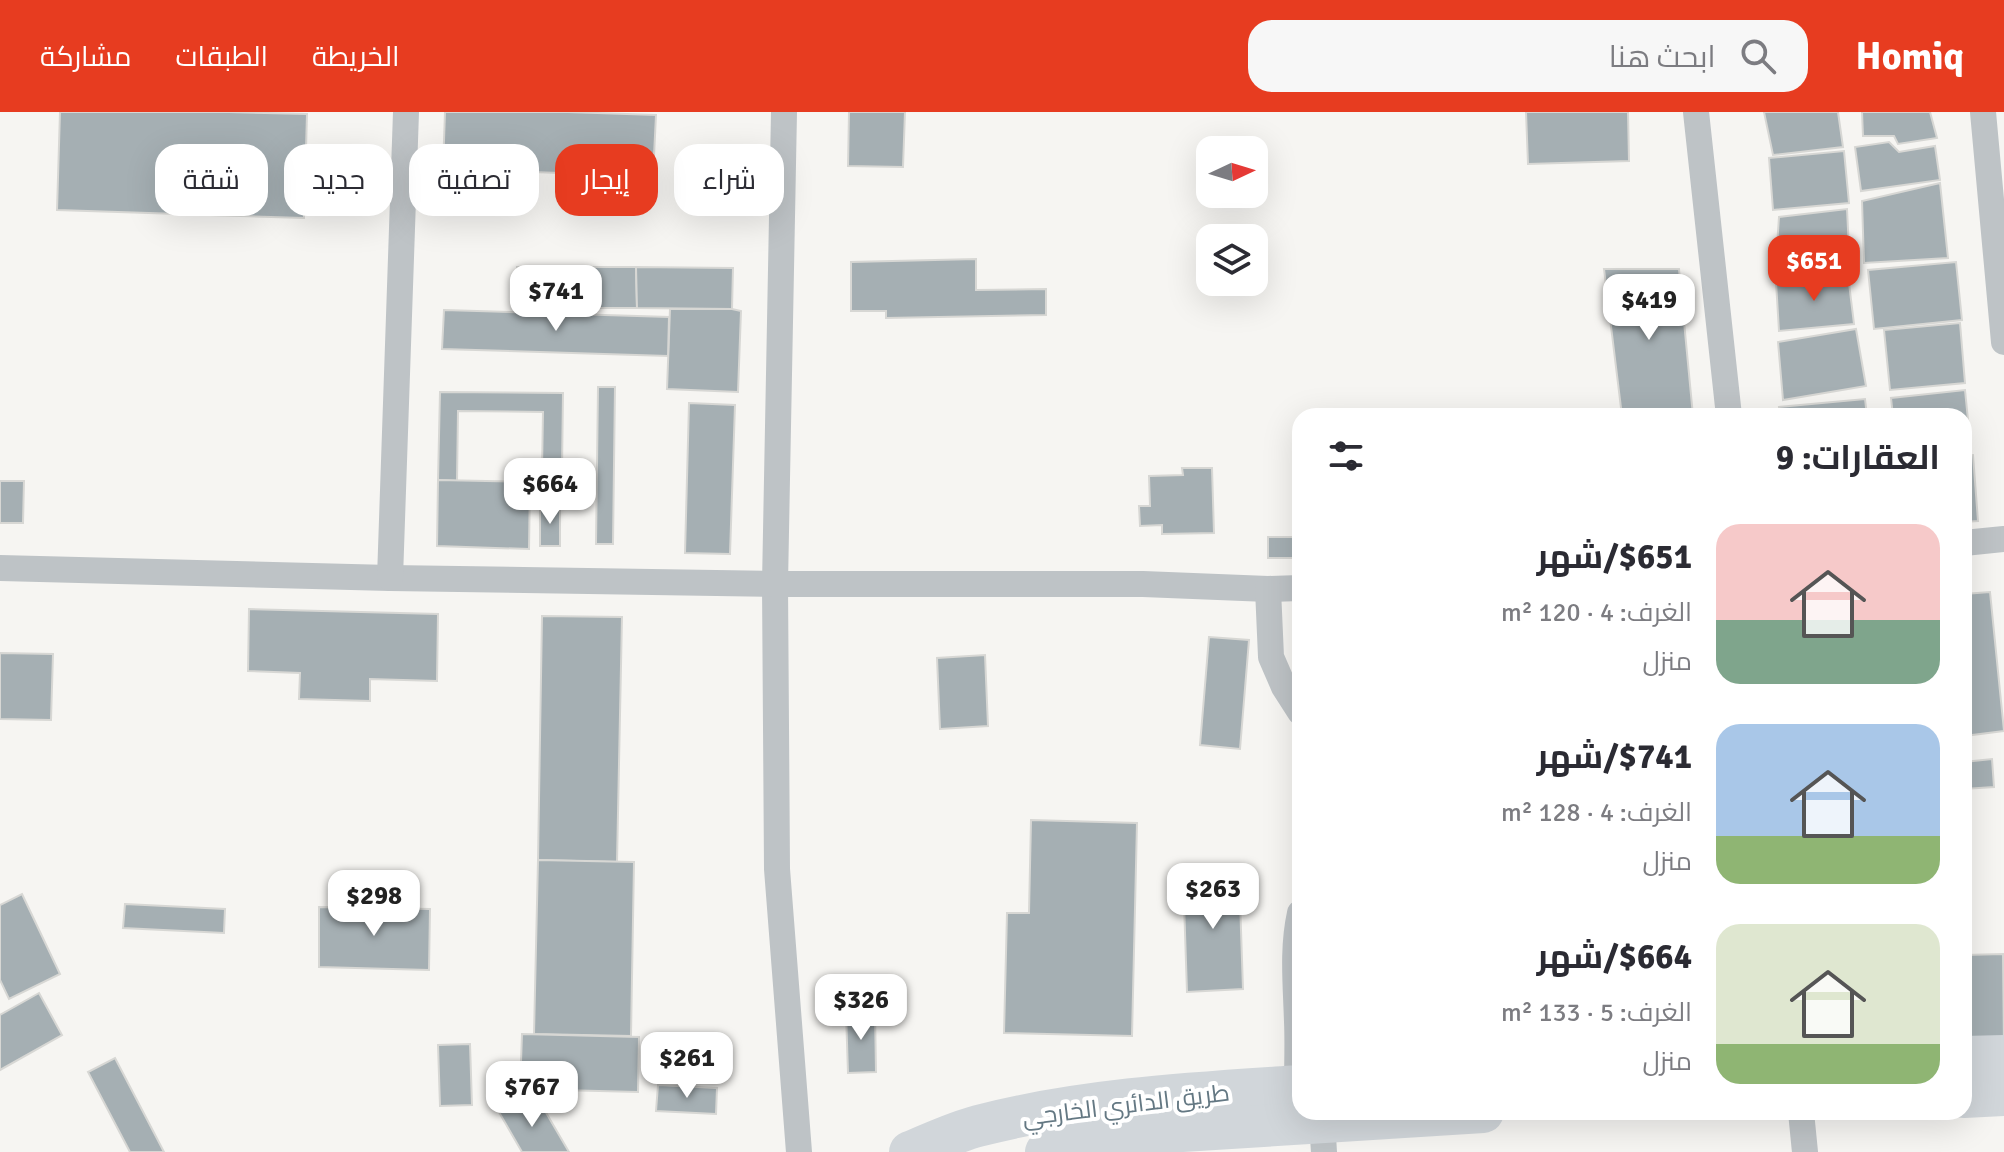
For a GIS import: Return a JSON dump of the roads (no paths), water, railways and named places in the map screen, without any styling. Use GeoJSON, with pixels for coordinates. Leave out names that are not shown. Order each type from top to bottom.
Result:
{"type":"FeatureCollection","features":[{"type":"Feature","properties":{"kind":"main road"},"geometry":{"type":"LineString","coordinates":[[1972,1057],[2004,1056]]}},
{"type":"Feature","properties":{"kind":"main road","name":"طريق الدائري الخارجي"},"geometry":{"type":"LineString","coordinates":[[910,1152],[976,1126],[1074,1106],[1292,1086]]}},
{"type":"Feature","properties":{"kind":"main road"},"geometry":{"type":"LineString","coordinates":[[1972,1097],[2004,1095]]}},
{"type":"Feature","properties":{"kind":"main road","name":"طريق الدائري الخارجي"},"geometry":{"type":"LineString","coordinates":[[1046,1152],[1167,1132],[1323,1137],[1432,1120]]}},
{"type":"Feature","properties":{"kind":"street"},"geometry":{"type":"LineString","coordinates":[[390,578],[406,112]]}},
{"type":"Feature","properties":{"kind":"street"},"geometry":{"type":"LineString","coordinates":[[784,112],[775,584],[777,869],[799,1152]]}},
{"type":"Feature","properties":{"kind":"street"},"geometry":{"type":"LineString","coordinates":[[1696,112],[1728,408]]}},
{"type":"Feature","properties":{"kind":"street"},"geometry":{"type":"LineString","coordinates":[[1983,112],[2004,342]]}},
{"type":"Feature","properties":{"kind":"street"},"geometry":{"type":"LineString","coordinates":[[1972,542],[2004,539]]}},
{"type":"Feature","properties":{"kind":"street"},"geometry":{"type":"LineString","coordinates":[[0,568],[390,578],[775,584],[1143,584],[1292,588]]}},
{"type":"Feature","properties":{"kind":"street"},"geometry":{"type":"LineString","coordinates":[[1268,589],[1271,657],[1292,700]]}},
{"type":"Feature","properties":{"kind":"street"},"geometry":{"type":"LineString","coordinates":[[1802,1120],[1805,1152]]}}]}
